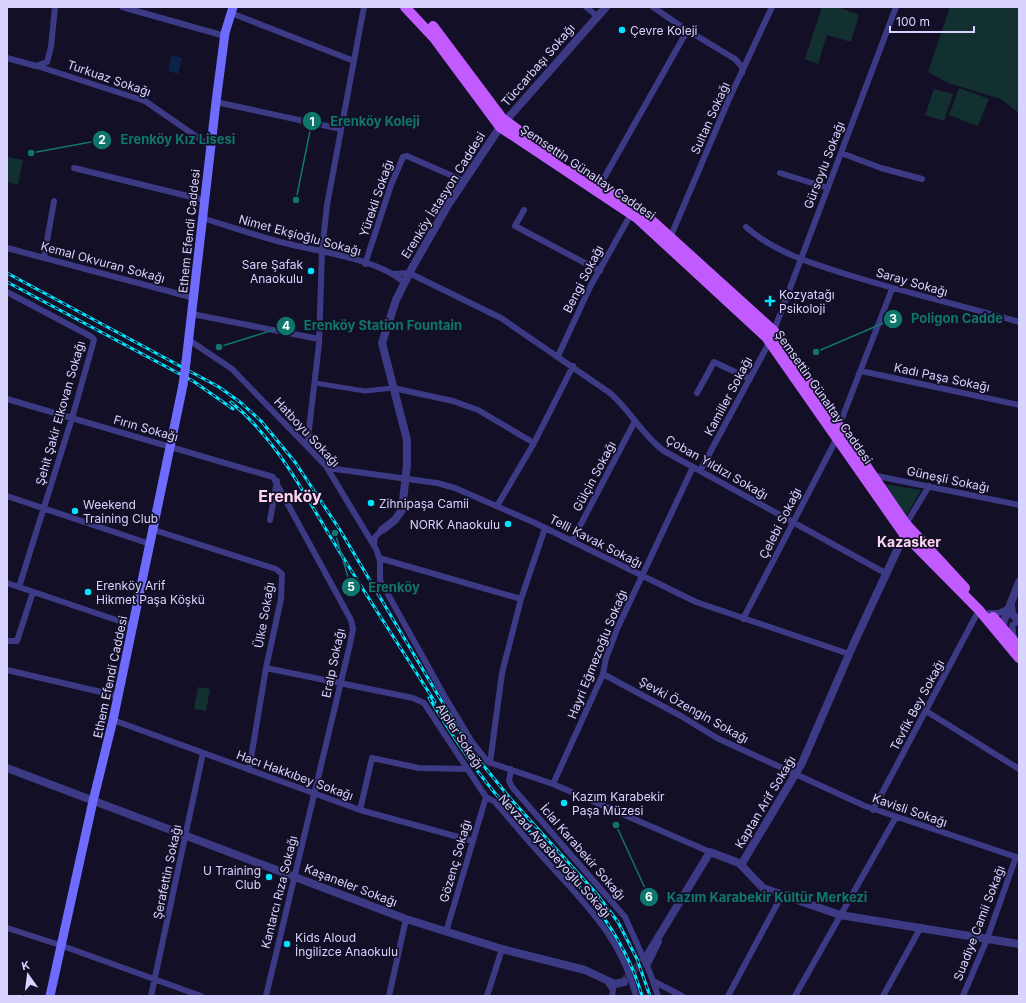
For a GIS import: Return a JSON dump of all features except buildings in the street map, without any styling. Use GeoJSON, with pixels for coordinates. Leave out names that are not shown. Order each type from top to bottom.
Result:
{"type":"FeatureCollection","features":[{"type":"Feature","properties":{"kind":"main road","name":"Şemsettin Günaltay Caddesi"},"geometry":{"type":"LineString","coordinates":[[405,7],[434,38],[502,124],[631,214],[689,264],[770,341],[904,535],[978,610],[1019,658]]}},
{"type":"Feature","properties":{"kind":"main road","name":"Şemsettin Günaltay Caddesi"},"geometry":{"type":"LineString","coordinates":[[414,7],[443,38],[502,124],[547,151],[636,209],[774,331],[906,524],[1018,645]]}},
{"type":"Feature","properties":{"kind":"main road","name":"Ethem Efendi Caddesi"},"geometry":{"type":"LineString","coordinates":[[50,996],[60,945],[134,626],[183,385],[210,146],[225,36],[232,10]]}},
{"type":"Feature","properties":{"kind":"street"},"geometry":{"type":"LineString","coordinates":[[37,66],[45,63],[49,58],[55,7]]}},
{"type":"Feature","properties":{"kind":"street"},"geometry":{"type":"LineString","coordinates":[[122,7],[225,36]]}},
{"type":"Feature","properties":{"kind":"street"},"geometry":{"type":"LineString","coordinates":[[307,446],[319,339],[322,251],[329,193],[364,7]]}},
{"type":"Feature","properties":{"kind":"street"},"geometry":{"type":"LineString","coordinates":[[586,7],[597,16]]}},
{"type":"Feature","properties":{"kind":"street","name":"Tüccarbaşı Sokağı"},"geometry":{"type":"LineString","coordinates":[[502,124],[606,7]]}},
{"type":"Feature","properties":{"kind":"street"},"geometry":{"type":"LineString","coordinates":[[653,7],[687,31],[735,59],[742,61],[749,58]]}},
{"type":"Feature","properties":{"kind":"street","name":"Sultan Sokağı"},"geometry":{"type":"LineString","coordinates":[[670,238],[731,95],[772,7]]}},
{"type":"Feature","properties":{"kind":"street","name":"Gürsoylu Sokağı"},"geometry":{"type":"LineString","coordinates":[[774,331],[896,7]]}},
{"type":"Feature","properties":{"kind":"street"},"geometry":{"type":"LineString","coordinates":[[232,10],[354,61]]}},
{"type":"Feature","properties":{"kind":"street"},"geometry":{"type":"LineString","coordinates":[[600,185],[687,31]]}},
{"type":"Feature","properties":{"kind":"street","name":"Turkuaz Sokağı"},"geometry":{"type":"LineString","coordinates":[[7,58],[37,66],[145,101],[210,146]]}},
{"type":"Feature","properties":{"kind":"street"},"geometry":{"type":"LineString","coordinates":[[735,59],[742,67],[742,73]]}},
{"type":"Feature","properties":{"kind":"street"},"geometry":{"type":"LineString","coordinates":[[216,102],[341,129]]}},
{"type":"Feature","properties":{"kind":"street","name":"Erenköy İstasyon Caddesi"},"geometry":{"type":"LineString","coordinates":[[382,530],[395,520],[400,512],[406,479],[407,444],[382,340],[391,312],[409,273],[464,181],[502,124]]}},
{"type":"Feature","properties":{"kind":"street"},"geometry":{"type":"LineString","coordinates":[[841,153],[881,168],[922,179]]}},
{"type":"Feature","properties":{"kind":"street","name":"Yürekli Sokağı"},"geometry":{"type":"LineString","coordinates":[[365,264],[391,185],[403,157],[407,156],[464,181]]}},
{"type":"Feature","properties":{"kind":"street"},"geometry":{"type":"LineString","coordinates":[[74,168],[204,200]]}},
{"type":"Feature","properties":{"kind":"street"},"geometry":{"type":"LineString","coordinates":[[780,173],[828,188]]}},
{"type":"Feature","properties":{"kind":"street"},"geometry":{"type":"LineString","coordinates":[[44,258],[54,201]]}},
{"type":"Feature","properties":{"kind":"street"},"geometry":{"type":"LineString","coordinates":[[524,210],[515,226],[600,271]]}},
{"type":"Feature","properties":{"kind":"street","name":"Bengi Sokağı"},"geometry":{"type":"LineString","coordinates":[[558,356],[600,271],[631,214]]}},
{"type":"Feature","properties":{"kind":"street","name":"Nimet Ekşioğlu Sokağı"},"geometry":{"type":"LineString","coordinates":[[202,218],[291,245],[322,251],[365,264],[392,274],[404,283]]}},
{"type":"Feature","properties":{"kind":"street","name":"Saray Sokağı"},"geometry":{"type":"LineString","coordinates":[[746,227],[775,248],[800,260],[892,289],[1019,322]]}},
{"type":"Feature","properties":{"kind":"street","name":"Kemal Okvuran Sokağı"},"geometry":{"type":"LineString","coordinates":[[7,248],[194,298]]}},
{"type":"Feature","properties":{"kind":"street","name":"Nimet Ekşioğlu Sokağı"},"geometry":{"type":"LineString","coordinates":[[392,274],[409,273]]}},
{"type":"Feature","properties":{"kind":"street","name":"Çoban Yıldızı Sokağı"},"geometry":{"type":"LineString","coordinates":[[409,273],[501,318],[573,366],[610,393],[621,403],[646,436],[660,448],[887,574]]}},
{"type":"Feature","properties":{"kind":"street"},"geometry":{"type":"LineString","coordinates":[[839,426],[892,289]]}},
{"type":"Feature","properties":{"kind":"street","name":"Şehit Şakir Elkovan Sokağı"},"geometry":{"type":"LineString","coordinates":[[7,292],[94,339],[72,418],[19,587]]}},
{"type":"Feature","properties":{"kind":"street"},"geometry":{"type":"LineString","coordinates":[[192,314],[319,339]]}},
{"type":"Feature","properties":{"kind":"street","name":"Kamiller Sokağı"},"geometry":{"type":"LineString","coordinates":[[700,471],[750,379],[774,331]]}},
{"type":"Feature","properties":{"kind":"street","name":"Hatboyu Sokağı"},"geometry":{"type":"LineString","coordinates":[[189,340],[232,369],[328,468],[374,545],[379,558],[380,580],[469,737],[490,763]]}},
{"type":"Feature","properties":{"kind":"street"},"geometry":{"type":"LineString","coordinates":[[697,393],[714,362],[750,379]]}},
{"type":"Feature","properties":{"kind":"street"},"geometry":{"type":"LineString","coordinates":[[497,506],[534,443],[573,366]]}},
{"type":"Feature","properties":{"kind":"street","name":"Kadı Paşa Sokağı"},"geometry":{"type":"LineString","coordinates":[[861,371],[1019,405]]}},
{"type":"Feature","properties":{"kind":"street"},"geometry":{"type":"LineString","coordinates":[[315,383],[365,391],[394,388],[453,401],[478,410],[534,443]]}},
{"type":"Feature","properties":{"kind":"street","name":"Fırın Sokağı"},"geometry":{"type":"LineString","coordinates":[[7,399],[265,474],[273,477],[276,481]]}},
{"type":"Feature","properties":{"kind":"street","name":"Gülçin Sokağı"},"geometry":{"type":"LineString","coordinates":[[572,541],[636,421]]}},
{"type":"Feature","properties":{"kind":"street"},"geometry":{"type":"LineString","coordinates":[[837,437],[842,435],[847,439]]}},
{"type":"Feature","properties":{"kind":"street","name":"Çelebi Sokağı"},"geometry":{"type":"LineString","coordinates":[[743,619],[837,437]]}},
{"type":"Feature","properties":{"kind":"street","name":"Hayri Eğmezoğlu Sokağı"},"geometry":{"type":"LineString","coordinates":[[553,784],[603,674],[617,630],[693,467]]}},
{"type":"Feature","properties":{"kind":"street","name":"Telli Kavak Sokağı"},"geometry":{"type":"LineString","coordinates":[[328,468],[452,487],[545,528],[696,602],[849,654]]}},
{"type":"Feature","properties":{"kind":"street","name":"Güneşli Sokağı"},"geometry":{"type":"LineString","coordinates":[[872,475],[1019,505]]}},
{"type":"Feature","properties":{"kind":"street"},"geometry":{"type":"LineString","coordinates":[[270,520],[276,481]]}},
{"type":"Feature","properties":{"kind":"street","name":"Eralp Sokağı"},"geometry":{"type":"LineString","coordinates":[[276,481],[352,623],[352,634],[315,794]]}},
{"type":"Feature","properties":{"kind":"street"},"geometry":{"type":"LineString","coordinates":[[906,524],[929,486]]}},
{"type":"Feature","properties":{"kind":"street"},"geometry":{"type":"LineString","coordinates":[[7,496],[150,544]]}},
{"type":"Feature","properties":{"kind":"street","name":"Kaptan Arif Sokağı"},"geometry":{"type":"LineString","coordinates":[[906,524],[907,529],[849,654],[797,774],[741,865],[762,887],[840,915],[1019,944]]}},
{"type":"Feature","properties":{"kind":"street"},"geometry":{"type":"LineString","coordinates":[[545,528],[521,599],[500,680],[490,763],[553,784],[741,865]]}},
{"type":"Feature","properties":{"kind":"street","name":"Ülke Sokağı"},"geometry":{"type":"LineString","coordinates":[[154,530],[280,572],[282,578],[281,599],[266,668],[249,770]]}},
{"type":"Feature","properties":{"kind":"street"},"geometry":{"type":"LineString","coordinates":[[366,530],[373,532],[382,530]]}},
{"type":"Feature","properties":{"kind":"street"},"geometry":{"type":"LineString","coordinates":[[374,545],[375,536],[382,530]]}},
{"type":"Feature","properties":{"kind":"street"},"geometry":{"type":"LineString","coordinates":[[379,558],[521,599]]}},
{"type":"Feature","properties":{"kind":"street"},"geometry":{"type":"LineString","coordinates":[[1003,639],[1000,633],[1019,582]]}},
{"type":"Feature","properties":{"kind":"street"},"geometry":{"type":"LineString","coordinates":[[7,583],[134,626]]}},
{"type":"Feature","properties":{"kind":"street"},"geometry":{"type":"LineString","coordinates":[[7,641],[17,641],[33,592]]}},
{"type":"Feature","properties":{"kind":"street"},"geometry":{"type":"LineString","coordinates":[[989,613],[1001,612],[1010,606]]}},
{"type":"Feature","properties":{"kind":"street"},"geometry":{"type":"LineString","coordinates":[[1010,606],[1012,614],[1019,621],[1013,623],[1011,626],[1018,645]]}},
{"type":"Feature","properties":{"kind":"street","name":"Tevfik Bey Sokağı"},"geometry":{"type":"LineString","coordinates":[[873,810],[978,610]]}},
{"type":"Feature","properties":{"kind":"street","name":"Alpler Sokağı"},"geometry":{"type":"LineString","coordinates":[[266,668],[413,698],[424,703],[486,796]]}},
{"type":"Feature","properties":{"kind":"street"},"geometry":{"type":"LineString","coordinates":[[7,670],[118,696]]}},
{"type":"Feature","properties":{"kind":"street","name":"Şevki Özengin Sokağı"},"geometry":{"type":"LineString","coordinates":[[603,674],[681,716],[717,738],[797,774]]}},
{"type":"Feature","properties":{"kind":"street"},"geometry":{"type":"LineString","coordinates":[[926,711],[1019,769]]}},
{"type":"Feature","properties":{"kind":"street","name":"Hacı Hakkıbey Sokağı"},"geometry":{"type":"LineString","coordinates":[[113,720],[360,810],[473,841]]}},
{"type":"Feature","properties":{"kind":"street","name":"Şerafettin Sokağı"},"geometry":{"type":"LineString","coordinates":[[151,996],[203,753]]}},
{"type":"Feature","properties":{"kind":"street"},"geometry":{"type":"LineString","coordinates":[[360,810],[372,758],[419,768],[468,769]]}},
{"type":"Feature","properties":{"kind":"street","name":"Kaşaneler Sokağı"},"geometry":{"type":"LineString","coordinates":[[7,768],[406,919],[502,949],[585,970],[605,980]]}},
{"type":"Feature","properties":{"kind":"street","name":"İclal Karabekir Sokağı"},"geometry":{"type":"LineString","coordinates":[[511,769],[509,782],[512,787],[625,916],[647,966],[658,996]]}},
{"type":"Feature","properties":{"kind":"street","name":"Kavisli Sokağı"},"geometry":{"type":"LineString","coordinates":[[797,774],[873,810],[1017,858]]}},
{"type":"Feature","properties":{"kind":"street","name":"Kantarcı Rıza Sokağı"},"geometry":{"type":"LineString","coordinates":[[266,996],[315,794]]}},
{"type":"Feature","properties":{"kind":"street","name":"Gözenç Sokağı"},"geometry":{"type":"LineString","coordinates":[[446,932],[486,796]]}},
{"type":"Feature","properties":{"kind":"street","name":"Nevzad Ayasbeyoğlu Sokağı"},"geometry":{"type":"LineString","coordinates":[[486,796],[495,802],[599,919],[623,959],[636,996]]}},
{"type":"Feature","properties":{"kind":"street"},"geometry":{"type":"LineString","coordinates":[[795,996],[896,817]]}},
{"type":"Feature","properties":{"kind":"street"},"geometry":{"type":"LineString","coordinates":[[648,954],[710,852]]}},
{"type":"Feature","properties":{"kind":"street","name":"Suadiye Camii Sokağı"},"geometry":{"type":"LineString","coordinates":[[963,996],[987,939],[1017,858]]}},
{"type":"Feature","properties":{"kind":"street"},"geometry":{"type":"LineString","coordinates":[[728,996],[782,895]]}},
{"type":"Feature","properties":{"kind":"street"},"geometry":{"type":"LineString","coordinates":[[647,966],[676,907]]}},
{"type":"Feature","properties":{"kind":"street"},"geometry":{"type":"LineString","coordinates":[[389,996],[406,919]]}},
{"type":"Feature","properties":{"kind":"street"},"geometry":{"type":"LineString","coordinates":[[883,996],[920,927]]}},
{"type":"Feature","properties":{"kind":"street"},"geometry":{"type":"LineString","coordinates":[[7,928],[60,945],[201,996]]}},
{"type":"Feature","properties":{"kind":"street"},"geometry":{"type":"LineString","coordinates":[[487,996],[502,949]]}},
{"type":"Feature","properties":{"kind":"street"},"geometry":{"type":"LineString","coordinates":[[605,980],[617,984],[624,982]]}},
{"type":"Feature","properties":{"kind":"street"},"geometry":{"type":"LineString","coordinates":[[605,980],[612,988],[612,996]]}},
{"type":"Feature","properties":{"kind":"street"},"geometry":{"type":"LineString","coordinates":[[653,981],[682,996]]}},
{"type":"Feature","properties":{"kind":"green space"},"geometry":{"type":"Polygon","coordinates":[[[822,7],[838,7],[859,15],[851,42],[827,35],[818,64],[805,59],[822,7]]]}},
{"type":"Feature","properties":{"kind":"green space"},"geometry":{"type":"Polygon","coordinates":[[[950,7],[1019,7],[1019,113],[1001,99],[948,83],[928,72],[950,7]]]}},
{"type":"Feature","properties":{"kind":"green space"},"geometry":{"type":"Polygon","coordinates":[[[959,88],[989,99],[978,126],[949,115],[959,88]]]}},
{"type":"Feature","properties":{"kind":"green space"},"geometry":{"type":"Polygon","coordinates":[[[934,89],[953,94],[944,121],[925,115],[934,89]]]}},
{"type":"Feature","properties":{"kind":"green space"},"geometry":{"type":"Polygon","coordinates":[[[8,157],[23,160],[18,185],[7,182],[8,157]]]}},
{"type":"Feature","properties":{"kind":"green space"},"geometry":{"type":"Polygon","coordinates":[[[884,484],[921,490],[906,516],[884,484]]]}},
{"type":"Feature","properties":{"kind":"green space"},"geometry":{"type":"Polygon","coordinates":[[[198,687],[210,689],[206,711],[194,709],[198,687]]]}},
{"type":"Feature","properties":{"kind":"water"},"geometry":{"type":"Polygon","coordinates":[[[172,55],[182,58],[178,74],[168,71],[172,55]]]}},
{"type":"Feature","properties":{"kind":"tunnel"},"geometry":{"type":"LineString","coordinates":[[625,980],[648,955]]}},
{"type":"Feature","properties":{"kind":"railway"},"geometry":{"type":"LineString","coordinates":[[7,273],[219,387],[240,402],[261,421],[295,462],[340,530],[470,749],[509,797],[596,893],[618,922],[637,959],[650,996]]}},
{"type":"Feature","properties":{"kind":"railway"},"geometry":{"type":"LineString","coordinates":[[7,282],[193,381],[233,409]]}},
{"type":"Feature","properties":{"kind":"railway"},"geometry":{"type":"LineString","coordinates":[[231,402],[248,417],[263,434],[289,469],[348,566],[435,702]]}},
{"type":"Feature","properties":{"kind":"railway"},"geometry":{"type":"LineString","coordinates":[[429,698],[463,750],[490,787],[563,867],[601,914],[618,940],[632,967],[642,996]]}},
{"type":"Feature","properties":{"kind":"place","name":"Çevre Koleji"},"geometry":{"type":"Point","coordinates":[622,30]}},
{"type":"Feature","properties":{"kind":"place","name":"Erenköy Kız Lisesi"},"geometry":{"type":"Point","coordinates":[31,153]}},
{"type":"Feature","properties":{"kind":"place","name":"Erenköy Koleji"},"geometry":{"type":"Point","coordinates":[296,200]}},
{"type":"Feature","properties":{"kind":"place","name":"Sare Şafak Anaokulu"},"geometry":{"type":"Point","coordinates":[311,271]}},
{"type":"Feature","properties":{"kind":"place","name":"Kozyatağı Psikoloji"},"geometry":{"type":"Point","coordinates":[770,301]}},
{"type":"Feature","properties":{"kind":"place","name":"Erenköy Station Fountain"},"geometry":{"type":"Point","coordinates":[219,347]}},
{"type":"Feature","properties":{"kind":"place","name":"Poligon Cadde"},"geometry":{"type":"Point","coordinates":[816,352]}},
{"type":"Feature","properties":{"kind":"place","name":"Zihnipaşa Camii"},"geometry":{"type":"Point","coordinates":[371,503]}},
{"type":"Feature","properties":{"kind":"place","name":"Weekend Training Club"},"geometry":{"type":"Point","coordinates":[75,511]}},
{"type":"Feature","properties":{"kind":"place","name":"NORK Anaokulu"},"geometry":{"type":"Point","coordinates":[508,524]}},
{"type":"Feature","properties":{"kind":"place","name":"Erenköy"},"geometry":{"type":"Point","coordinates":[335,533]}},
{"type":"Feature","properties":{"kind":"place","name":"Erenköy Arif Hikmet Paşa Köşkü"},"geometry":{"type":"Point","coordinates":[88,592]}},
{"type":"Feature","properties":{"kind":"place","name":"Kazım Karabekir Paşa Müzesi"},"geometry":{"type":"Point","coordinates":[564,803]}},
{"type":"Feature","properties":{"kind":"place","name":"Kazım Karabekir Kültür Merkezi"},"geometry":{"type":"Point","coordinates":[616,825]}},
{"type":"Feature","properties":{"kind":"place","name":"U Training Club"},"geometry":{"type":"Point","coordinates":[269,877]}},
{"type":"Feature","properties":{"kind":"place","name":"Kids Aloud İngilizce Anaokulu"},"geometry":{"type":"Point","coordinates":[287,944]}},
{"type":"Feature","properties":{"kind":"district","name":"Erenköy"},"geometry":{"type":"Point","coordinates":[290,496]}},
{"type":"Feature","properties":{"kind":"district","name":"Kazasker"},"geometry":{"type":"Point","coordinates":[909,541]}}]}
